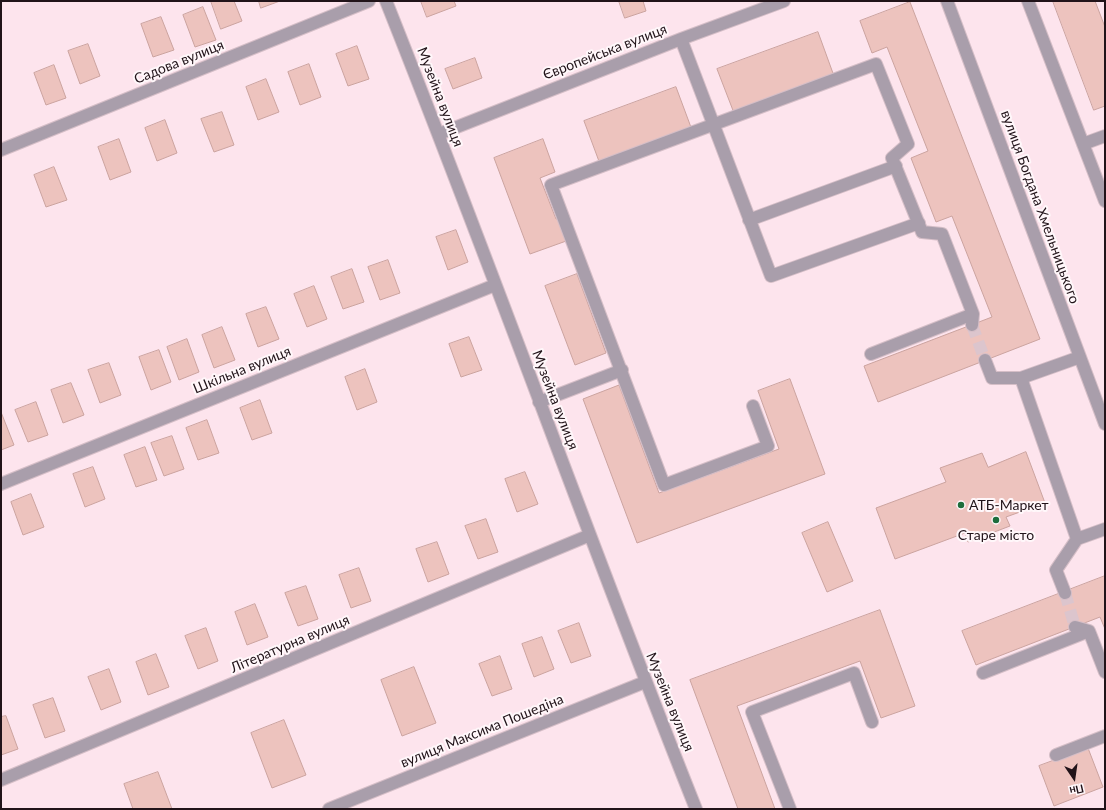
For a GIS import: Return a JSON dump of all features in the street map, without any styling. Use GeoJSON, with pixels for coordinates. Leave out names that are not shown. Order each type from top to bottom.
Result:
{"type":"FeatureCollection","features":[{"type":"Feature","properties":{"kind":"street","name":"Садова вулиця"},"geometry":{"type":"LineString","coordinates":[[1,150],[369,1]]}},
{"type":"Feature","properties":{"kind":"street","name":"Музейна вулиця"},"geometry":{"type":"LineString","coordinates":[[386,1],[439,134],[645,682],[696,809]]}},
{"type":"Feature","properties":{"kind":"street","name":"Європейська вулиця"},"geometry":{"type":"LineString","coordinates":[[439,134],[681,39],[784,1]]}},
{"type":"Feature","properties":{"kind":"street","name":"вулиця Богдана Хмельницького"},"geometry":{"type":"LineString","coordinates":[[947,1],[1105,424]]}},
{"type":"Feature","properties":{"kind":"street"},"geometry":{"type":"LineString","coordinates":[[1028,1],[1105,201]]}},
{"type":"Feature","properties":{"kind":"street"},"geometry":{"type":"LineString","coordinates":[[681,39],[771,276],[919,223]]}},
{"type":"Feature","properties":{"kind":"street"},"geometry":{"type":"LineString","coordinates":[[753,406],[768,446],[664,485],[622,370],[551,185],[876,64],[908,144],[892,158],[922,232],[942,234],[972,320],[871,354]]}},
{"type":"Feature","properties":{"kind":"street"},"geometry":{"type":"LineString","coordinates":[[1083,144],[1105,136]]}},
{"type":"Feature","properties":{"kind":"street"},"geometry":{"type":"LineString","coordinates":[[749,220],[896,166]]}},
{"type":"Feature","properties":{"kind":"street","name":"Шкільна вулиця"},"geometry":{"type":"LineString","coordinates":[[1,484],[495,285]]}},
{"type":"Feature","properties":{"kind":"street"},"geometry":{"type":"LineString","coordinates":[[985,360],[992,378],[1021,378],[1080,357]]}},
{"type":"Feature","properties":{"kind":"street"},"geometry":{"type":"LineString","coordinates":[[540,402],[622,370]]}},
{"type":"Feature","properties":{"kind":"street"},"geometry":{"type":"LineString","coordinates":[[1021,378],[1077,539]]}},
{"type":"Feature","properties":{"kind":"street"},"geometry":{"type":"LineString","coordinates":[[1065,593],[1056,570],[1077,539],[1105,529]]}},
{"type":"Feature","properties":{"kind":"street","name":"Літературна вулиця"},"geometry":{"type":"LineString","coordinates":[[1,780],[590,535]]}},
{"type":"Feature","properties":{"kind":"street"},"geometry":{"type":"LineString","coordinates":[[1075,627],[1089,631]]}},
{"type":"Feature","properties":{"kind":"street"},"geometry":{"type":"LineString","coordinates":[[1089,631],[1105,672]]}},
{"type":"Feature","properties":{"kind":"street"},"geometry":{"type":"LineString","coordinates":[[983,673],[1089,631]]}},
{"type":"Feature","properties":{"kind":"street"},"geometry":{"type":"LineString","coordinates":[[790,809],[752,712],[854,673],[872,722]]}},
{"type":"Feature","properties":{"kind":"street","name":"вулиця Максима Пошедіна"},"geometry":{"type":"LineString","coordinates":[[329,809],[645,682]]}},
{"type":"Feature","properties":{"kind":"street"},"geometry":{"type":"LineString","coordinates":[[1056,755],[1105,736]]}},
{"type":"Feature","properties":{"kind":"building"},"geometry":{"type":"Polygon","coordinates":[[[211,1],[234,1],[242,21],[221,29],[211,1]]]}},
{"type":"Feature","properties":{"kind":"building"},"geometry":{"type":"Polygon","coordinates":[[[259,1],[280,1],[261,8],[259,1]]]}},
{"type":"Feature","properties":{"kind":"building"},"geometry":{"type":"Polygon","coordinates":[[[421,1],[454,1],[456,6],[427,17],[421,1]]]}},
{"type":"Feature","properties":{"kind":"building"},"geometry":{"type":"Polygon","coordinates":[[[619,1],[643,1],[646,11],[625,18],[619,1]]]}},
{"type":"Feature","properties":{"kind":"building"},"geometry":{"type":"Polygon","coordinates":[[[1053,1],[1095,1],[1105,27],[1105,106],[1094,110],[1053,1]]]}},
{"type":"Feature","properties":{"kind":"building"},"geometry":{"type":"Polygon","coordinates":[[[910,2],[1040,339],[878,402],[864,366],[992,317],[952,216],[936,222],[911,158],[928,151],[887,47],[872,53],[860,21],[910,2]]]}},
{"type":"Feature","properties":{"kind":"building"},"geometry":{"type":"Polygon","coordinates":[[[203,7],[216,40],[195,47],[183,15],[203,7]]]}},
{"type":"Feature","properties":{"kind":"building"},"geometry":{"type":"Polygon","coordinates":[[[161,17],[174,50],[153,57],[141,24],[161,17]]]}},
{"type":"Feature","properties":{"kind":"building"},"geometry":{"type":"Polygon","coordinates":[[[818,32],[834,76],[734,113],[717,69],[818,32]]]}},
{"type":"Feature","properties":{"kind":"building"},"geometry":{"type":"Polygon","coordinates":[[[88,44],[100,76],[80,84],[68,51],[88,44]]]}},
{"type":"Feature","properties":{"kind":"building"},"geometry":{"type":"Polygon","coordinates":[[[357,46],[369,79],[348,86],[336,54],[357,46]]]}},
{"type":"Feature","properties":{"kind":"building"},"geometry":{"type":"Polygon","coordinates":[[[475,58],[482,78],[453,89],[445,69],[475,58]]]}},
{"type":"Feature","properties":{"kind":"building"},"geometry":{"type":"Polygon","coordinates":[[[309,64],[321,97],[300,105],[288,72],[309,64]]]}},
{"type":"Feature","properties":{"kind":"building"},"geometry":{"type":"Polygon","coordinates":[[[54,65],[66,98],[46,105],[34,73],[54,65]]]}},
{"type":"Feature","properties":{"kind":"building"},"geometry":{"type":"Polygon","coordinates":[[[266,79],[279,112],[258,120],[246,87],[266,79]]]}},
{"type":"Feature","properties":{"kind":"building"},"geometry":{"type":"Polygon","coordinates":[[[676,87],[692,130],[600,164],[584,121],[676,87]]]}},
{"type":"Feature","properties":{"kind":"building"},"geometry":{"type":"Polygon","coordinates":[[[222,112],[234,145],[214,152],[201,119],[222,112]]]}},
{"type":"Feature","properties":{"kind":"building"},"geometry":{"type":"Polygon","coordinates":[[[165,120],[177,153],[157,161],[145,128],[165,120]]]}},
{"type":"Feature","properties":{"kind":"building"},"geometry":{"type":"Polygon","coordinates":[[[119,139],[131,172],[110,180],[98,147],[119,139]]]}},
{"type":"Feature","properties":{"kind":"building"},"geometry":{"type":"Polygon","coordinates":[[[543,139],[555,172],[540,178],[556,219],[561,217],[569,240],[530,254],[494,158],[543,139]]]}},
{"type":"Feature","properties":{"kind":"building"},"geometry":{"type":"Polygon","coordinates":[[[54,167],[67,200],[46,207],[34,175],[54,167]]]}},
{"type":"Feature","properties":{"kind":"building"},"geometry":{"type":"Polygon","coordinates":[[[456,230],[468,262],[448,270],[436,237],[456,230]]]}},
{"type":"Feature","properties":{"kind":"building"},"geometry":{"type":"Polygon","coordinates":[[[388,260],[400,293],[380,300],[368,267],[388,260]]]}},
{"type":"Feature","properties":{"kind":"building"},"geometry":{"type":"Polygon","coordinates":[[[352,269],[364,302],[343,309],[331,277],[352,269]]]}},
{"type":"Feature","properties":{"kind":"building"},"geometry":{"type":"Polygon","coordinates":[[[577,274],[606,353],[575,365],[545,286],[577,274]]]}},
{"type":"Feature","properties":{"kind":"building"},"geometry":{"type":"Polygon","coordinates":[[[314,286],[327,319],[307,327],[294,294],[314,286]]]}},
{"type":"Feature","properties":{"kind":"building"},"geometry":{"type":"Polygon","coordinates":[[[266,307],[279,339],[258,347],[246,314],[266,307]]]}},
{"type":"Feature","properties":{"kind":"building"},"geometry":{"type":"Polygon","coordinates":[[[222,327],[235,360],[214,368],[202,335],[222,327]]]}},
{"type":"Feature","properties":{"kind":"building"},"geometry":{"type":"Polygon","coordinates":[[[469,337],[482,370],[461,377],[449,344],[469,337]]]}},
{"type":"Feature","properties":{"kind":"building"},"geometry":{"type":"Polygon","coordinates":[[[187,339],[199,372],[179,380],[167,347],[187,339]]]}},
{"type":"Feature","properties":{"kind":"building"},"geometry":{"type":"Polygon","coordinates":[[[159,350],[171,382],[151,390],[139,357],[159,350]]]}},
{"type":"Feature","properties":{"kind":"building"},"geometry":{"type":"Polygon","coordinates":[[[109,363],[121,395],[100,403],[88,370],[109,363]]]}},
{"type":"Feature","properties":{"kind":"building"},"geometry":{"type":"Polygon","coordinates":[[[365,369],[377,402],[357,410],[345,377],[365,369]]]}},
{"type":"Feature","properties":{"kind":"building"},"geometry":{"type":"Polygon","coordinates":[[[790,379],[825,474],[637,543],[583,399],[619,385],[659,493],[779,449],[758,391],[790,379]]]}},
{"type":"Feature","properties":{"kind":"building"},"geometry":{"type":"Polygon","coordinates":[[[71,383],[84,415],[63,423],[51,390],[71,383]]]}},
{"type":"Feature","properties":{"kind":"building"},"geometry":{"type":"Polygon","coordinates":[[[260,400],[272,433],[252,440],[240,408],[260,400]]]}},
{"type":"Feature","properties":{"kind":"building"},"geometry":{"type":"Polygon","coordinates":[[[36,402],[48,435],[28,442],[15,410],[36,402]]]}},
{"type":"Feature","properties":{"kind":"building"},"geometry":{"type":"Polygon","coordinates":[[[1,412],[14,445],[1,450],[1,412]]]}},
{"type":"Feature","properties":{"kind":"building"},"geometry":{"type":"Polygon","coordinates":[[[207,420],[219,453],[198,460],[186,428],[207,420]]]}},
{"type":"Feature","properties":{"kind":"building"},"geometry":{"type":"Polygon","coordinates":[[[172,436],[184,469],[164,476],[151,443],[172,436]]]}},
{"type":"Feature","properties":{"kind":"building"},"geometry":{"type":"Polygon","coordinates":[[[145,447],[157,480],[136,487],[124,455],[145,447]]]}},
{"type":"Feature","properties":{"kind":"building","name":"АТБ-Маркет"},"geometry":{"type":"Polygon","coordinates":[[[1026,452],[1045,503],[1006,517],[1010,526],[968,542],[965,533],[895,559],[876,508],[946,482],[940,468],[982,453],[988,467],[1026,452]]]}},
{"type":"Feature","properties":{"kind":"building"},"geometry":{"type":"Polygon","coordinates":[[[93,467],[105,499],[85,507],[73,474],[93,467]]]}},
{"type":"Feature","properties":{"kind":"building"},"geometry":{"type":"Polygon","coordinates":[[[525,472],[538,504],[517,512],[505,479],[525,472]]]}},
{"type":"Feature","properties":{"kind":"building"},"geometry":{"type":"Polygon","coordinates":[[[31,494],[44,527],[23,535],[11,502],[31,494]]]}},
{"type":"Feature","properties":{"kind":"building"},"geometry":{"type":"Polygon","coordinates":[[[486,519],[498,552],[478,559],[465,526],[486,519]]]}},
{"type":"Feature","properties":{"kind":"building"},"geometry":{"type":"Polygon","coordinates":[[[828,522],[853,581],[827,592],[802,533],[828,522]]]}},
{"type":"Feature","properties":{"kind":"building"},"geometry":{"type":"Polygon","coordinates":[[[437,542],[449,574],[428,582],[416,549],[437,542]]]}},
{"type":"Feature","properties":{"kind":"building"},"geometry":{"type":"Polygon","coordinates":[[[359,568],[371,601],[351,608],[339,575],[359,568]]]}},
{"type":"Feature","properties":{"kind":"building"},"geometry":{"type":"Polygon","coordinates":[[[1105,576],[1105,629],[1100,617],[976,665],[962,631],[1105,576]]]}},
{"type":"Feature","properties":{"kind":"building"},"geometry":{"type":"Polygon","coordinates":[[[306,586],[318,619],[298,626],[285,593],[306,586]]]}},
{"type":"Feature","properties":{"kind":"building"},"geometry":{"type":"Polygon","coordinates":[[[255,604],[268,637],[247,645],[235,612],[255,604]]]}},
{"type":"Feature","properties":{"kind":"building"},"geometry":{"type":"Polygon","coordinates":[[[880,610],[915,706],[881,718],[860,661],[737,706],[775,809],[738,809],[690,680],[880,610]]]}},
{"type":"Feature","properties":{"kind":"building"},"geometry":{"type":"Polygon","coordinates":[[[579,623],[591,656],[571,663],[558,631],[579,623]]]}},
{"type":"Feature","properties":{"kind":"building"},"geometry":{"type":"Polygon","coordinates":[[[206,628],[218,661],[198,669],[185,636],[206,628]]]}},
{"type":"Feature","properties":{"kind":"building"},"geometry":{"type":"Polygon","coordinates":[[[542,637],[554,669],[534,677],[522,644],[542,637]]]}},
{"type":"Feature","properties":{"kind":"building"},"geometry":{"type":"Polygon","coordinates":[[[156,654],[169,687],[148,695],[136,662],[156,654]]]}},
{"type":"Feature","properties":{"kind":"building"},"geometry":{"type":"Polygon","coordinates":[[[500,656],[512,689],[492,696],[479,664],[500,656]]]}},
{"type":"Feature","properties":{"kind":"building"},"geometry":{"type":"Polygon","coordinates":[[[414,667],[436,723],[402,736],[381,680],[414,667]]]}},
{"type":"Feature","properties":{"kind":"building"},"geometry":{"type":"Polygon","coordinates":[[[109,669],[121,702],[101,710],[88,677],[109,669]]]}},
{"type":"Feature","properties":{"kind":"building"},"geometry":{"type":"Polygon","coordinates":[[[53,698],[65,731],[45,738],[33,705],[53,698]]]}},
{"type":"Feature","properties":{"kind":"building"},"geometry":{"type":"Polygon","coordinates":[[[6,716],[18,749],[1,755],[1,717],[6,716]]]}},
{"type":"Feature","properties":{"kind":"building"},"geometry":{"type":"Polygon","coordinates":[[[284,720],[306,775],[272,788],[251,733],[284,720]]]}},
{"type":"Feature","properties":{"kind":"building"},"geometry":{"type":"Polygon","coordinates":[[[1088,748],[1103,787],[1054,806],[1039,766],[1088,748]]]}},
{"type":"Feature","properties":{"kind":"building"},"geometry":{"type":"Polygon","coordinates":[[[158,772],[172,809],[133,809],[124,784],[158,772]]]}},
{"type":"Feature","properties":{"kind":"tunnel"},"geometry":{"type":"LineString","coordinates":[[972,325],[985,360]]}},
{"type":"Feature","properties":{"kind":"tunnel"},"geometry":{"type":"LineString","coordinates":[[1065,593],[1075,627]]}},
{"type":"Feature","properties":{"kind":"place","name":"АТБ-Маркет"},"geometry":{"type":"Point","coordinates":[961,505]}},
{"type":"Feature","properties":{"kind":"place","name":"Старе місто"},"geometry":{"type":"Point","coordinates":[996,520]}}]}
